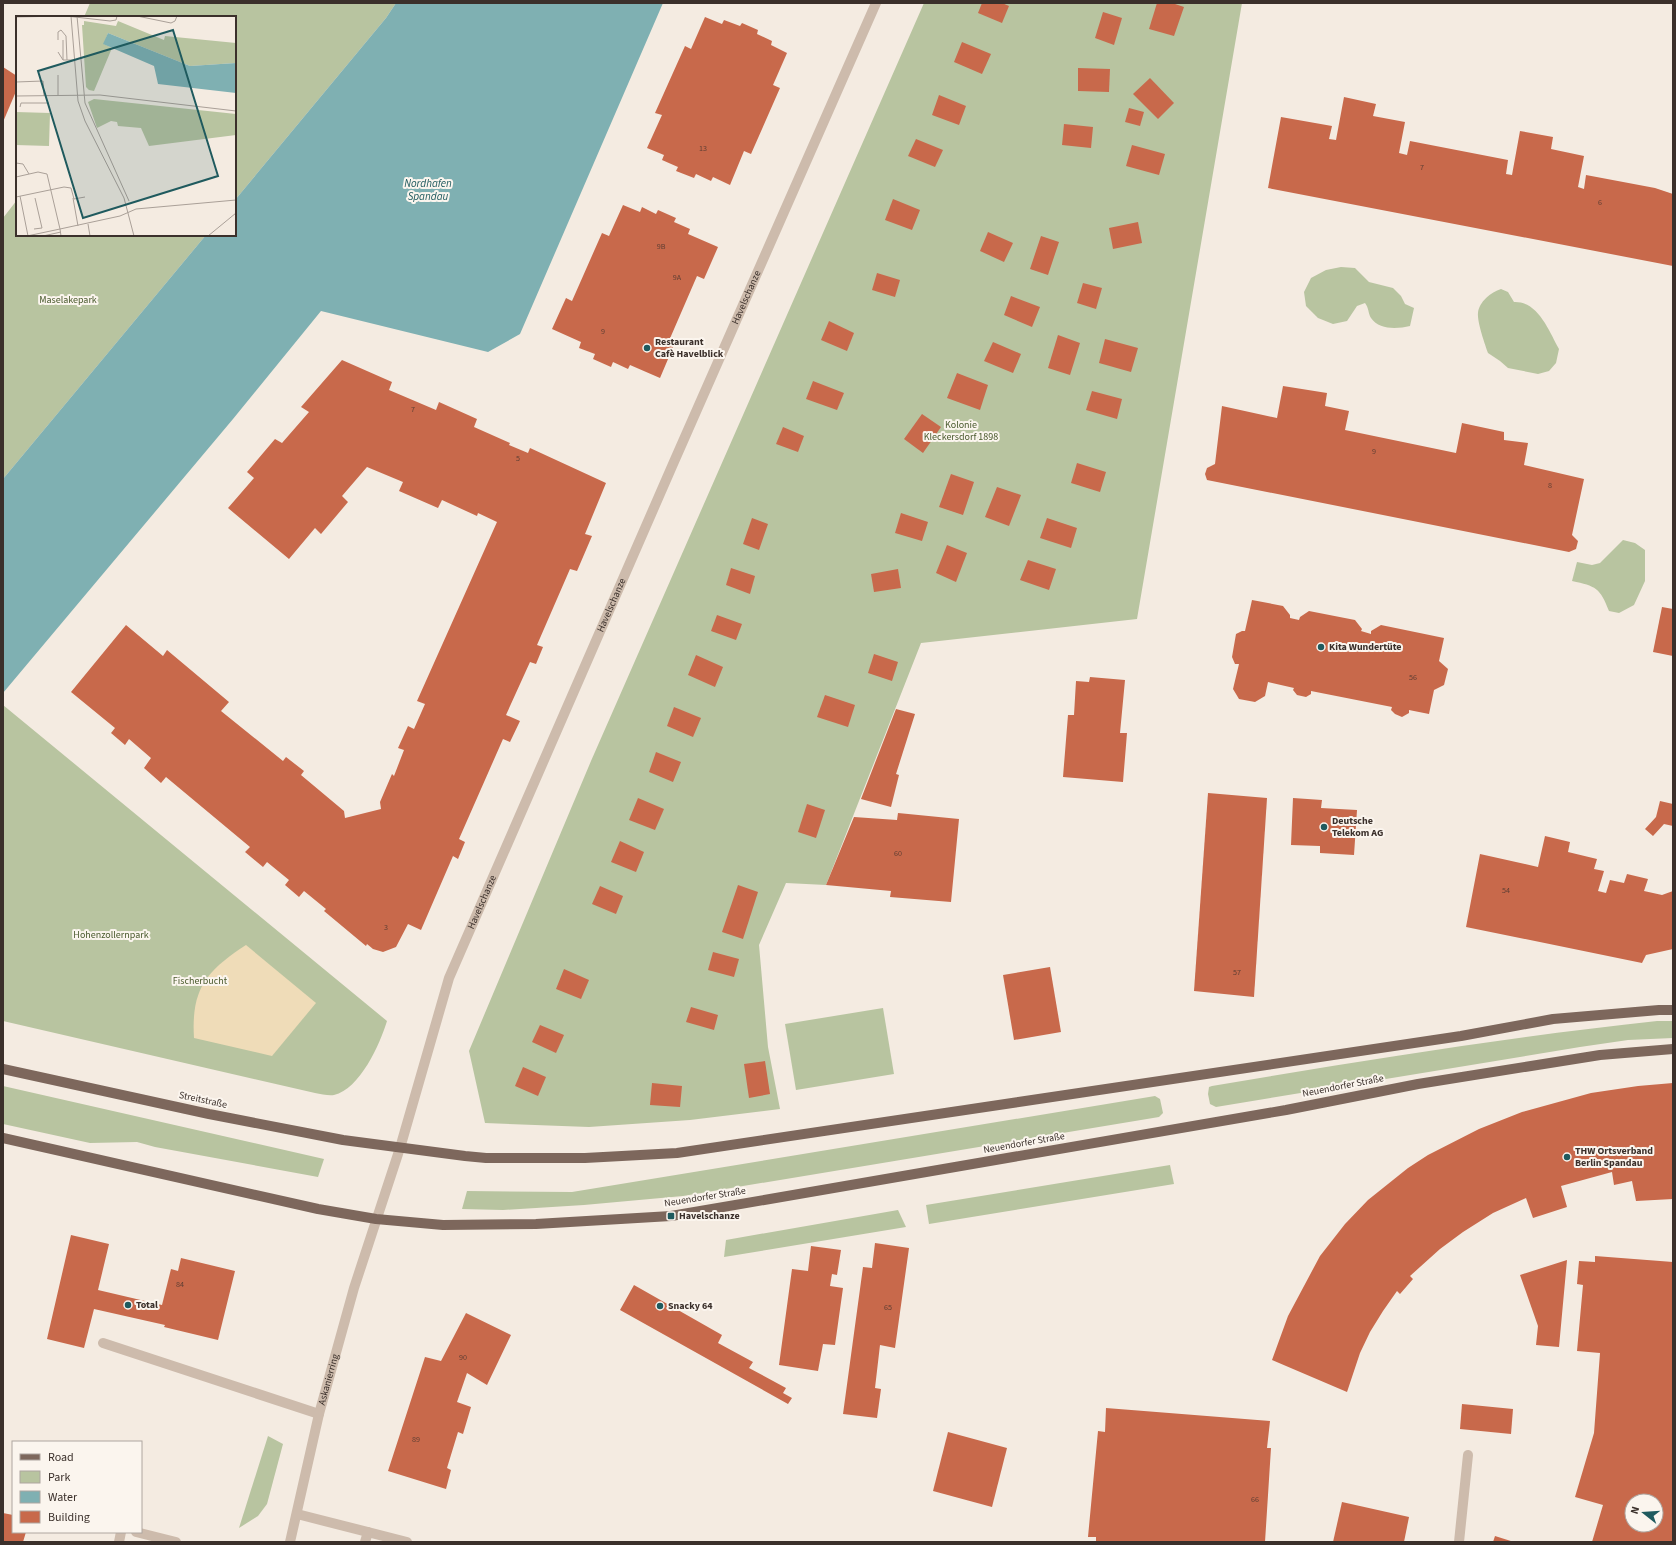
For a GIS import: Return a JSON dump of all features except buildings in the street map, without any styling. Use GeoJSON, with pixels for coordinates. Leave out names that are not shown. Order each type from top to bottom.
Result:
{"type":"FeatureCollection","features":[{"type":"Feature","properties":{"kind":"main road"},"geometry":{"type":"LineString","coordinates":[[400,1148],[486,1158],[585,1158],[678,1153],[1461,1036],[1553,1019],[1673,1010]]}},
{"type":"Feature","properties":{"kind":"main road","name":"Neuendorfer Straße"},"geometry":{"type":"LineString","coordinates":[[376,1219],[443,1225],[536,1224],[671,1216],[1278,1111],[1418,1084],[1600,1055],[1673,1049]]}},
{"type":"Feature","properties":{"kind":"main road","name":"Streitstraße"},"geometry":{"type":"LineString","coordinates":[[3,1069],[209,1114],[321,1136],[400,1148]]}},
{"type":"Feature","properties":{"kind":"main road"},"geometry":{"type":"LineString","coordinates":[[3,1138],[318,1209],[376,1219]]}},
{"type":"Feature","properties":{"kind":"street","name":"Havelschanze"},"geometry":{"type":"LineString","coordinates":[[376,1219],[400,1148],[449,978],[876,3]]}},
{"type":"Feature","properties":{"kind":"street","name":"Askanierring"},"geometry":{"type":"LineString","coordinates":[[290,1542],[319,1414],[354,1288],[376,1219]]}},
{"type":"Feature","properties":{"kind":"street"},"geometry":{"type":"LineString","coordinates":[[103,1343],[319,1414]]}},
{"type":"Feature","properties":{"kind":"street"},"geometry":{"type":"LineString","coordinates":[[1460,1542],[1468,1456]]}},
{"type":"Feature","properties":{"kind":"street"},"geometry":{"type":"LineString","coordinates":[[297,1514],[406,1542]]}},
{"type":"Feature","properties":{"kind":"street"},"geometry":{"type":"LineString","coordinates":[[365,1542],[368,1532]]}},
{"type":"Feature","properties":{"kind":"street"},"geometry":{"type":"LineString","coordinates":[[140,1533],[176,1542]]}},
{"type":"Feature","properties":{"kind":"green space"},"geometry":{"type":"Polygon","coordinates":[[[90,3],[396,3],[386,18],[236,199],[236,16],[84,16],[90,3]]]}},
{"type":"Feature","properties":{"kind":"green space","name":"Kolonie Kleckersdorf 1898"},"geometry":{"type":"Polygon","coordinates":[[[924,3],[1242,3],[1137,619],[921,643],[826,885],[786,883],[759,945],[768,1047],[780,1109],[690,1120],[589,1127],[485,1123],[469,1051],[591,761],[924,3]]]}},
{"type":"Feature","properties":{"kind":"green space","name":"Maselakepark"},"geometry":{"type":"Polygon","coordinates":[[[16,201],[16,236],[205,236],[3,479],[3,218],[16,201]]]}},
{"type":"Feature","properties":{"kind":"green space"},"geometry":{"type":"Polygon","coordinates":[[[1341,267],[1355,268],[1369,282],[1393,288],[1401,296],[1405,304],[1414,308],[1410,326],[1389,328],[1379,325],[1371,318],[1365,303],[1357,306],[1347,321],[1333,324],[1318,318],[1306,306],[1304,292],[1311,278],[1326,270],[1341,267]]]}},
{"type":"Feature","properties":{"kind":"green space"},"geometry":{"type":"Polygon","coordinates":[[[1501,289],[1508,292],[1514,302],[1530,306],[1542,318],[1547,326],[1559,349],[1556,363],[1549,371],[1538,374],[1508,368],[1488,353],[1480,327],[1478,313],[1483,301],[1493,292],[1501,289]]]}},
{"type":"Feature","properties":{"kind":"green space"},"geometry":{"type":"Polygon","coordinates":[[[1623,540],[1635,543],[1645,550],[1645,581],[1634,605],[1619,613],[1609,611],[1603,597],[1596,589],[1572,581],[1577,562],[1592,565],[1600,563],[1623,540]]]}},
{"type":"Feature","properties":{"kind":"green space","name":"Hohenzollernpark"},"geometry":{"type":"Polygon","coordinates":[[[3,705],[387,1021],[368,1064],[352,1084],[343,1091],[334,1095],[315,1093],[3,1021],[3,705]]]}},
{"type":"Feature","properties":{"kind":"green space"},"geometry":{"type":"Polygon","coordinates":[[[883,1008],[894,1074],[796,1090],[785,1024],[883,1008]]]}},
{"type":"Feature","properties":{"kind":"green space"},"geometry":{"type":"Polygon","coordinates":[[[1657,1021],[1673,1021],[1673,1038],[1628,1040],[1580,1047],[1216,1107],[1210,1104],[1208,1094],[1209,1087],[1212,1086],[1434,1050],[1601,1027],[1657,1021]]]}},
{"type":"Feature","properties":{"kind":"green space"},"geometry":{"type":"Polygon","coordinates":[[[3,1086],[324,1159],[318,1177],[155,1147],[137,1142],[90,1143],[3,1124],[3,1086]]]}},
{"type":"Feature","properties":{"kind":"green space"},"geometry":{"type":"Polygon","coordinates":[[[1155,1096],[1160,1099],[1163,1113],[1159,1117],[683,1196],[584,1205],[503,1210],[462,1209],[467,1191],[572,1192],[1155,1096]]]}},
{"type":"Feature","properties":{"kind":"green space"},"geometry":{"type":"Polygon","coordinates":[[[1170,1165],[1174,1184],[929,1224],[926,1205],[1170,1165]]]}},
{"type":"Feature","properties":{"kind":"green space"},"geometry":{"type":"Polygon","coordinates":[[[898,1210],[906,1227],[724,1257],[726,1240],[898,1210]]]}},
{"type":"Feature","properties":{"kind":"green space"},"geometry":{"type":"Polygon","coordinates":[[[268,1436],[283,1444],[267,1504],[258,1516],[239,1528],[268,1436]]]}},
{"type":"Feature","properties":{"kind":"sand"},"geometry":{"type":"Polygon","coordinates":[[[246,945],[316,1003],[272,1056],[194,1038],[195,1006],[204,983],[211,973],[232,954],[246,945]]]}},
{"type":"Feature","properties":{"kind":"water","name":"Nordhafen Spandau"},"geometry":{"type":"Polygon","coordinates":[[[396,3],[663,3],[520,334],[488,352],[321,311],[233,419],[3,693],[3,479],[205,236],[236,236],[236,199],[386,18],[396,3]]]}},
{"type":"Feature","properties":{"kind":"place","name":"Restaurant Cafè Havelblick"},"geometry":{"type":"Point","coordinates":[647,348]}},
{"type":"Feature","properties":{"kind":"place","name":"Kita Wundertüte"},"geometry":{"type":"Point","coordinates":[1321,647]}},
{"type":"Feature","properties":{"kind":"place","name":"Deutsche Telekom AG"},"geometry":{"type":"Point","coordinates":[1324,827]}},
{"type":"Feature","properties":{"kind":"place","name":"THW Ortsverband Berlin Spandau"},"geometry":{"type":"Point","coordinates":[1567,1157]}},
{"type":"Feature","properties":{"kind":"place","name":"Havelschanze"},"geometry":{"type":"Point","coordinates":[671,1216]}},
{"type":"Feature","properties":{"kind":"place","name":"Total"},"geometry":{"type":"Point","coordinates":[128,1305]}},
{"type":"Feature","properties":{"kind":"place","name":"Snacky 64"},"geometry":{"type":"Point","coordinates":[660,1306]}},
{"type":"Feature","properties":{"kind":"park label","name":"Fischerbucht"},"geometry":{"type":"Point","coordinates":[200,981]}}]}
